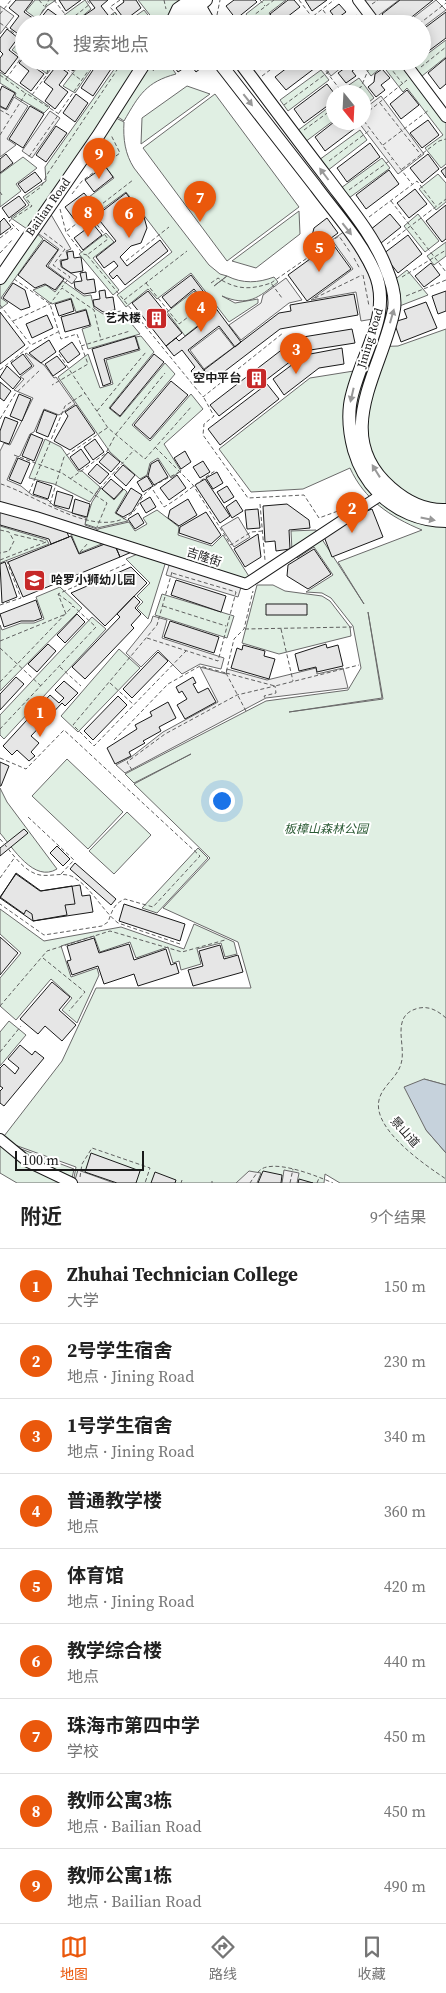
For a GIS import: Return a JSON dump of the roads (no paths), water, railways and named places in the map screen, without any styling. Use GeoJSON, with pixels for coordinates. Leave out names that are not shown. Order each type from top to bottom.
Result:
{"type":"FeatureCollection","features":[{"type":"Feature","properties":{"kind":"main road"},"geometry":{"type":"LineString","coordinates":[[190,8],[202,15]]}},
{"type":"Feature","properties":{"kind":"main road","name":"Bailian Road"},"geometry":{"type":"LineString","coordinates":[[2,275],[98,136],[140,70]]}},
{"type":"Feature","properties":{"kind":"main road","name":"Jining Road"},"geometry":{"type":"LineString","coordinates":[[225,70],[354,237],[374,271],[380,288],[382,304],[354,388],[349,420],[357,460],[366,480],[381,495],[414,516],[432,521],[446,521]]}},
{"type":"Feature","properties":{"kind":"main road","name":"Jining Road"},"geometry":{"type":"LineString","coordinates":[[246,70],[346,203],[386,266],[393,288],[394,307],[364,402],[361,433],[370,460],[378,475],[399,494],[421,507],[446,510]]}},
{"type":"Feature","properties":{"kind":"street"},"geometry":{"type":"LineString","coordinates":[[358,0],[369,15]]}},
{"type":"Feature","properties":{"kind":"street"},"geometry":{"type":"LineString","coordinates":[[411,70],[446,117]]}},
{"type":"Feature","properties":{"kind":"street","name":"吉隆街"},"geometry":{"type":"LineString","coordinates":[[0,507],[246,584],[381,495]]}},
{"type":"Feature","properties":{"kind":"street"},"geometry":{"type":"LineString","coordinates":[[0,1139],[28,1162],[74,1183]]}},
{"type":"Feature","properties":{"kind":"place","name":"教师公寓1栋"},"geometry":{"type":"Point","coordinates":[99,179]}},
{"type":"Feature","properties":{"kind":"place","name":"珠海市第四中学"},"geometry":{"type":"Point","coordinates":[200,222]}},
{"type":"Feature","properties":{"kind":"place","name":"教师公寓3栋"},"geometry":{"type":"Point","coordinates":[88,237]}},
{"type":"Feature","properties":{"kind":"place","name":"教学综合楼"},"geometry":{"type":"Point","coordinates":[129,238]}},
{"type":"Feature","properties":{"kind":"place","name":"体育馆"},"geometry":{"type":"Point","coordinates":[319,272]}},
{"type":"Feature","properties":{"kind":"place","name":"艺术楼"},"geometry":{"type":"Point","coordinates":[157,318]}},
{"type":"Feature","properties":{"kind":"place","name":"普通教学楼"},"geometry":{"type":"Point","coordinates":[201,332]}},
{"type":"Feature","properties":{"kind":"place","name":"1号学生宿舍"},"geometry":{"type":"Point","coordinates":[296,374]}},
{"type":"Feature","properties":{"kind":"place","name":"空中平台"},"geometry":{"type":"Point","coordinates":[257,378]}},
{"type":"Feature","properties":{"kind":"place","name":"2号学生宿舍"},"geometry":{"type":"Point","coordinates":[352,533]}},
{"type":"Feature","properties":{"kind":"place","name":"哈罗小狮幼儿园"},"geometry":{"type":"Point","coordinates":[35,580]}},
{"type":"Feature","properties":{"kind":"place","name":"Zhuhai Technician College"},"geometry":{"type":"Point","coordinates":[40,737]}},
{"type":"Feature","properties":{"kind":"park label","name":"板樟山森林公园"},"geometry":{"type":"Point","coordinates":[326,829]}}]}
